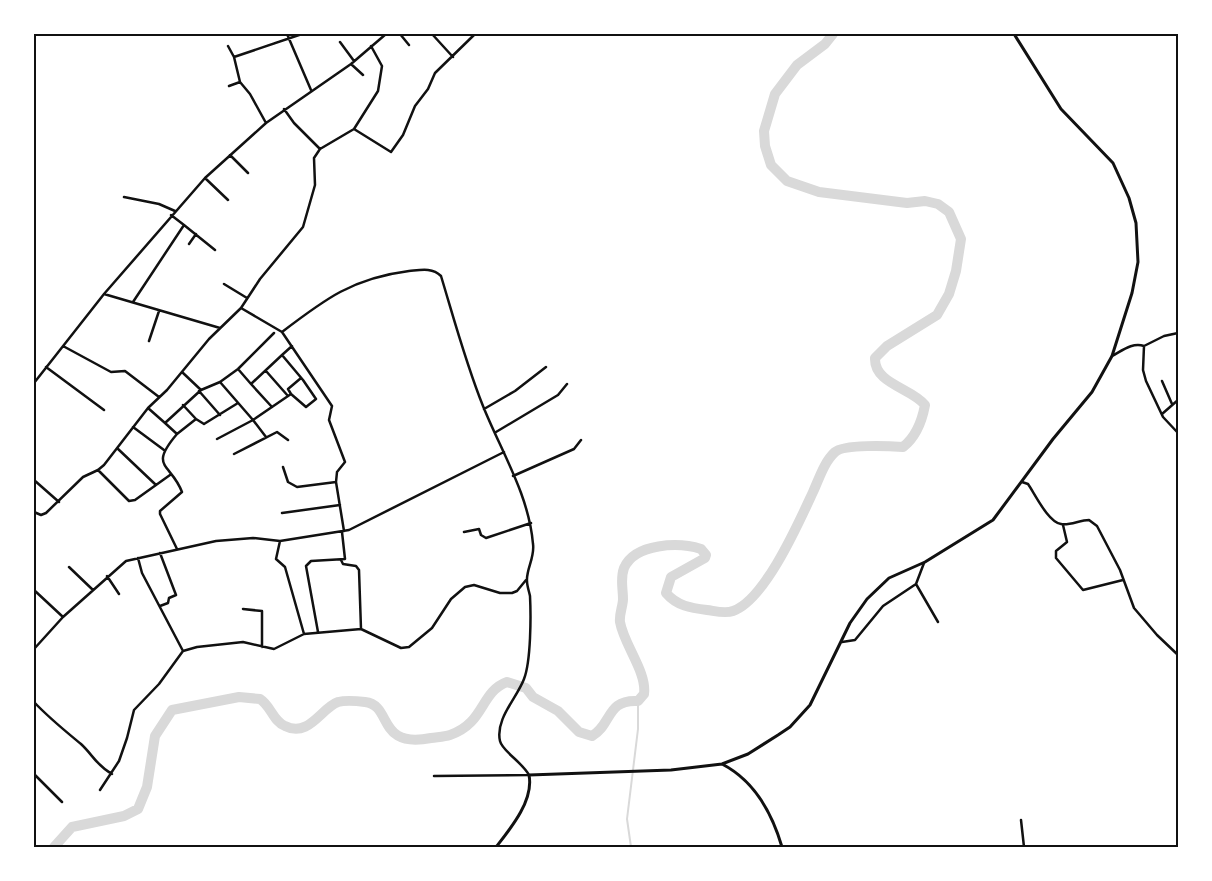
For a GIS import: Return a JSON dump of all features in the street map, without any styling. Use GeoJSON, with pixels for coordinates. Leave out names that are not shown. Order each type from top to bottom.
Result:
{"type":"FeatureCollection","features":[{"type":"Feature","properties":{"kind":"street"},"geometry":{"type":"LineString","coordinates":[[287,34],[311,90]]}},
{"type":"Feature","properties":{"kind":"street"},"geometry":{"type":"LineString","coordinates":[[234,57],[289,40],[302,34]]}},
{"type":"Feature","properties":{"kind":"street"},"geometry":{"type":"LineString","coordinates":[[34,383],[104,294],[205,178],[266,123],[351,64],[386,34]]}},
{"type":"Feature","properties":{"kind":"street"},"geometry":{"type":"LineString","coordinates":[[400,34],[408,45]]}},
{"type":"Feature","properties":{"kind":"street"},"geometry":{"type":"LineString","coordinates":[[432,34],[453,57]]}},
{"type":"Feature","properties":{"kind":"street"},"geometry":{"type":"LineString","coordinates":[[354,129],[391,152],[403,135],[415,106],[428,89],[435,74],[476,34]]}},
{"type":"Feature","properties":{"kind":"street"},"geometry":{"type":"LineString","coordinates":[[434,776],[671,770],[722,764],[737,759],[763,745],[799,718],[810,705],[858,609],[882,583],[924,562],[993,520],[1092,392],[1112,356],[1132,292],[1138,262],[1138,235],[1129,198],[1112,163],[1061,109],[1014,34]]}},
{"type":"Feature","properties":{"kind":"street"},"geometry":{"type":"LineString","coordinates":[[340,42],[354,61]]}},
{"type":"Feature","properties":{"kind":"street"},"geometry":{"type":"LineString","coordinates":[[228,46],[234,57],[240,82],[250,94],[266,123]]}},
{"type":"Feature","properties":{"kind":"street"},"geometry":{"type":"LineString","coordinates":[[34,512],[41,515],[46,513],[83,477],[98,470],[148,408],[220,328],[241,308],[260,279],[304,227],[315,185],[314,158],[320,149],[354,129],[378,90],[382,66],[371,46]]}},
{"type":"Feature","properties":{"kind":"street"},"geometry":{"type":"LineString","coordinates":[[351,64],[363,75]]}},
{"type":"Feature","properties":{"kind":"street"},"geometry":{"type":"LineString","coordinates":[[229,86],[240,82]]}},
{"type":"Feature","properties":{"kind":"street"},"geometry":{"type":"LineString","coordinates":[[284,109],[298,128],[320,149]]}},
{"type":"Feature","properties":{"kind":"street"},"geometry":{"type":"LineString","coordinates":[[230,155],[248,173]]}},
{"type":"Feature","properties":{"kind":"street"},"geometry":{"type":"LineString","coordinates":[[205,178],[228,200]]}},
{"type":"Feature","properties":{"kind":"street"},"geometry":{"type":"LineString","coordinates":[[124,197],[159,204],[175,211]]}},
{"type":"Feature","properties":{"kind":"street"},"geometry":{"type":"LineString","coordinates":[[172,216],[215,250]]}},
{"type":"Feature","properties":{"kind":"street"},"geometry":{"type":"LineString","coordinates":[[133,302],[184,225]]}},
{"type":"Feature","properties":{"kind":"street"},"geometry":{"type":"LineString","coordinates":[[189,244],[196,234]]}},
{"type":"Feature","properties":{"kind":"street"},"geometry":{"type":"LineString","coordinates":[[100,790],[112,774],[127,738],[134,710],[159,684],[183,651],[196,647],[243,642],[274,649],[304,634],[361,629],[401,648],[409,647],[432,628],[451,599],[464,586],[474,585],[500,593],[512,593],[517,591],[526,580],[532,564],[534,547],[531,523],[496,432],[484,409],[441,276],[437,272],[424,270],[387,274],[355,284],[337,292],[282,332]]}},
{"type":"Feature","properties":{"kind":"street"},"geometry":{"type":"LineString","coordinates":[[224,284],[248,298]]}},
{"type":"Feature","properties":{"kind":"street"},"geometry":{"type":"LineString","coordinates":[[104,294],[220,328]]}},
{"type":"Feature","properties":{"kind":"street"},"geometry":{"type":"LineString","coordinates":[[241,308],[282,332],[332,406],[329,420],[345,462],[337,472],[336,482],[345,558],[341,560],[311,561],[306,566],[318,632]]}},
{"type":"Feature","properties":{"kind":"street"},"geometry":{"type":"LineString","coordinates":[[149,341],[159,311]]}},
{"type":"Feature","properties":{"kind":"street"},"geometry":{"type":"LineString","coordinates":[[1112,356],[1137,344],[1144,346],[1164,336],[1178,333]]}},
{"type":"Feature","properties":{"kind":"street"},"geometry":{"type":"LineString","coordinates":[[165,422],[200,390],[220,382],[238,368],[274,334]]}},
{"type":"Feature","properties":{"kind":"street"},"geometry":{"type":"LineString","coordinates":[[62,345],[111,372],[124,371],[158,397]]}},
{"type":"Feature","properties":{"kind":"street"},"geometry":{"type":"LineString","coordinates":[[251,384],[292,346]]}},
{"type":"Feature","properties":{"kind":"street"},"geometry":{"type":"LineString","coordinates":[[1144,346],[1143,370],[1162,414],[1178,433]]}},
{"type":"Feature","properties":{"kind":"street"},"geometry":{"type":"LineString","coordinates":[[265,370],[306,408],[315,400],[301,378],[282,355]]}},
{"type":"Feature","properties":{"kind":"street"},"geometry":{"type":"LineString","coordinates":[[46,367],[104,410]]}},
{"type":"Feature","properties":{"kind":"street"},"geometry":{"type":"LineString","coordinates":[[238,368],[272,407]]}},
{"type":"Feature","properties":{"kind":"street"},"geometry":{"type":"LineString","coordinates":[[484,409],[514,391],[546,368]]}},
{"type":"Feature","properties":{"kind":"street"},"geometry":{"type":"LineString","coordinates":[[182,372],[200,390],[220,415]]}},
{"type":"Feature","properties":{"kind":"street"},"geometry":{"type":"LineString","coordinates":[[286,390],[301,378]]}},
{"type":"Feature","properties":{"kind":"street"},"geometry":{"type":"LineString","coordinates":[[1162,381],[1172,404]]}},
{"type":"Feature","properties":{"kind":"street"},"geometry":{"type":"LineString","coordinates":[[220,382],[266,437]]}},
{"type":"Feature","properties":{"kind":"street"},"geometry":{"type":"LineString","coordinates":[[496,432],[558,395],[567,384]]}},
{"type":"Feature","properties":{"kind":"street"},"geometry":{"type":"LineString","coordinates":[[217,439],[253,420],[290,395]]}},
{"type":"Feature","properties":{"kind":"street"},"geometry":{"type":"LineString","coordinates":[[1162,414],[1178,400]]}},
{"type":"Feature","properties":{"kind":"street"},"geometry":{"type":"LineString","coordinates":[[183,405],[196,419],[204,424],[238,403]]}},
{"type":"Feature","properties":{"kind":"street"},"geometry":{"type":"LineString","coordinates":[[148,408],[177,434]]}},
{"type":"Feature","properties":{"kind":"street"},"geometry":{"type":"LineString","coordinates":[[176,549],[160,511],[182,492],[164,463],[164,450],[177,434],[196,419]]}},
{"type":"Feature","properties":{"kind":"street"},"geometry":{"type":"LineString","coordinates":[[133,427],[164,450]]}},
{"type":"Feature","properties":{"kind":"street"},"geometry":{"type":"LineString","coordinates":[[234,454],[277,432],[288,440]]}},
{"type":"Feature","properties":{"kind":"street"},"geometry":{"type":"LineString","coordinates":[[513,476],[574,449],[581,440]]}},
{"type":"Feature","properties":{"kind":"street"},"geometry":{"type":"LineString","coordinates":[[117,448],[156,485]]}},
{"type":"Feature","properties":{"kind":"street"},"geometry":{"type":"LineString","coordinates":[[34,649],[62,618],[126,561],[176,549],[237,539],[280,541],[343,531],[504,452]]}},
{"type":"Feature","properties":{"kind":"street"},"geometry":{"type":"LineString","coordinates":[[283,467],[288,482],[297,487],[336,482]]}},
{"type":"Feature","properties":{"kind":"street"},"geometry":{"type":"LineString","coordinates":[[98,470],[129,501],[135,500],[170,475]]}},
{"type":"Feature","properties":{"kind":"street"},"geometry":{"type":"LineString","coordinates":[[34,480],[59,502]]}},
{"type":"Feature","properties":{"kind":"street"},"geometry":{"type":"LineString","coordinates":[[1022,482],[1028,484],[1052,520],[1062,525],[1082,520],[1093,522],[1102,536],[1123,580],[1134,608],[1157,635],[1178,655]]}},
{"type":"Feature","properties":{"kind":"street"},"geometry":{"type":"LineString","coordinates":[[282,513],[340,505]]}},
{"type":"Feature","properties":{"kind":"street"},"geometry":{"type":"LineString","coordinates":[[464,532],[479,529],[481,535],[486,538],[531,523]]}},
{"type":"Feature","properties":{"kind":"street"},"geometry":{"type":"LineString","coordinates":[[1062,525],[1066,542],[1056,551],[1056,558],[1083,590],[1123,580]]}},
{"type":"Feature","properties":{"kind":"street"},"geometry":{"type":"LineString","coordinates":[[280,541],[276,559],[285,567],[304,634]]}},
{"type":"Feature","properties":{"kind":"street"},"geometry":{"type":"LineString","coordinates":[[160,553],[176,595],[169,598],[168,603],[160,606]]}},
{"type":"Feature","properties":{"kind":"street"},"geometry":{"type":"LineString","coordinates":[[138,558],[142,573],[183,651]]}},
{"type":"Feature","properties":{"kind":"street"},"geometry":{"type":"LineString","coordinates":[[341,560],[343,564],[356,566],[359,570],[361,629]]}},
{"type":"Feature","properties":{"kind":"street"},"geometry":{"type":"LineString","coordinates":[[842,642],[855,640],[883,606],[916,584],[924,562]]}},
{"type":"Feature","properties":{"kind":"street"},"geometry":{"type":"LineString","coordinates":[[69,567],[93,590]]}},
{"type":"Feature","properties":{"kind":"street"},"geometry":{"type":"LineString","coordinates":[[107,576],[120,594]]}},
{"type":"Feature","properties":{"kind":"street"},"geometry":{"type":"LineString","coordinates":[[496,847],[528,798],[531,785],[529,774],[524,764],[504,749],[500,743],[501,725],[513,698],[525,678],[529,660],[530,612],[529,589],[526,580]]}},
{"type":"Feature","properties":{"kind":"street"},"geometry":{"type":"LineString","coordinates":[[916,584],[938,622]]}},
{"type":"Feature","properties":{"kind":"street"},"geometry":{"type":"LineString","coordinates":[[34,590],[62,618]]}},
{"type":"Feature","properties":{"kind":"street"},"geometry":{"type":"LineString","coordinates":[[243,609],[262,611],[262,647]]}},
{"type":"Feature","properties":{"kind":"street"},"geometry":{"type":"LineString","coordinates":[[34,702],[54,724],[80,744],[96,763],[112,774]]}},
{"type":"Feature","properties":{"kind":"street"},"geometry":{"type":"LineString","coordinates":[[722,764],[742,776],[760,798],[782,847]]}},
{"type":"Feature","properties":{"kind":"street"},"geometry":{"type":"LineString","coordinates":[[34,774],[62,802]]}},
{"type":"Feature","properties":{"kind":"street"},"geometry":{"type":"LineString","coordinates":[[1021,820],[1024,847]]}},
{"type":"Feature","properties":{"kind":"waterway"},"geometry":{"type":"LineString","coordinates":[[54,847],[72,827],[124,816],[138,809],[147,787],[155,736],[172,710],[239,697],[260,699],[267,705],[281,724],[293,729],[308,725],[338,702],[365,702],[374,705],[379,710],[393,732],[401,737],[414,740],[450,735],[461,730],[476,716],[492,693],[507,682],[526,688],[533,697],[558,711],[579,732],[592,736],[603,726],[615,708],[628,701],[638,701],[644,694],[642,677],[620,622],[623,599],[622,576],[624,568],[630,560],[647,549],[658,546],[670,545],[701,549],[706,555],[705,558],[671,577],[666,593],[680,604],[690,607],[720,612],[733,611],[745,604],[757,592],[780,559],[825,466],[835,452],[840,449],[857,447],[903,447],[908,443],[918,428],[925,405],[912,394],[887,380],[876,367],[875,358],[887,346],[937,315],[949,294],[956,271],[961,239],[949,212],[938,204],[925,201],[907,203],[819,192],[787,181],[771,165],[765,146],[764,131],[775,94],[797,65],[825,44],[833,34]]}},
{"type":"Feature","properties":{"kind":"waterway"},"geometry":{"type":"LineString","coordinates":[[631,847],[627,819],[638,729],[638,701]]}}]}
